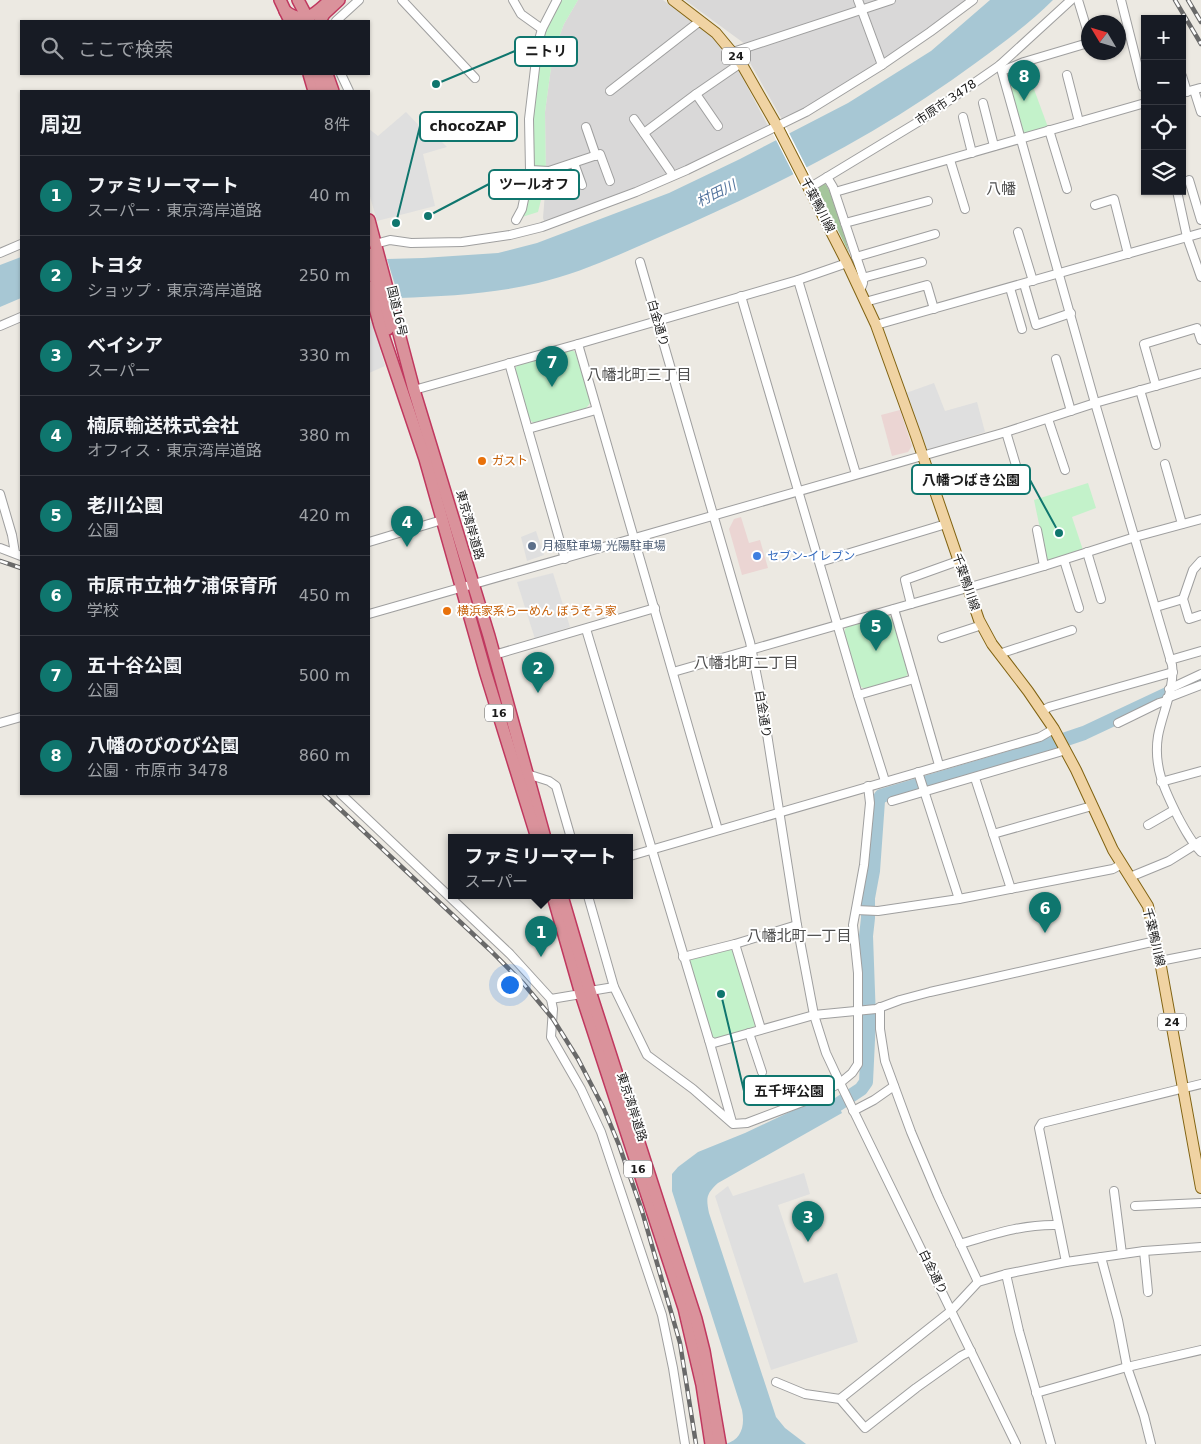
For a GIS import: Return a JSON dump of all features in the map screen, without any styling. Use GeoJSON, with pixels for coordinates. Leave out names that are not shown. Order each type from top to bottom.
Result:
{"type":"FeatureCollection","features":[{"type":"Feature","properties":{"kind":"highway"},"geometry":{"type":"LineString","coordinates":[[280,0],[287,16],[305,18],[316,14],[330,0]]}},
{"type":"Feature","properties":{"kind":"highway"},"geometry":{"type":"LineString","coordinates":[[298,0],[305,18]]}},
{"type":"Feature","properties":{"kind":"highway"},"geometry":{"type":"LineString","coordinates":[[305,18],[319,0]]}},
{"type":"Feature","properties":{"kind":"highway"},"geometry":{"type":"LineString","coordinates":[[321,20],[324,14],[339,0]]}},
{"type":"Feature","properties":{"kind":"highway"},"geometry":{"type":"LineString","coordinates":[[309,75],[314,90]]}},
{"type":"Feature","properties":{"kind":"highway"},"geometry":{"type":"LineString","coordinates":[[318,75],[323,90]]}},
{"type":"Feature","properties":{"kind":"highway"},"geometry":{"type":"LineString","coordinates":[[327,75],[332,90]]}},
{"type":"Feature","properties":{"kind":"highway","name":"東京湾岸道路"},"geometry":{"type":"LineString","coordinates":[[370,226],[374,249],[379,310]]}},
{"type":"Feature","properties":{"kind":"highway","name":"東京湾岸道路"},"geometry":{"type":"LineString","coordinates":[[370,289],[414,390],[467,586],[486,674],[536,834]]}},
{"type":"Feature","properties":{"kind":"highway","name":"国道16号"},"geometry":{"type":"LineString","coordinates":[[379,310],[397,375]]}},
{"type":"Feature","properties":{"kind":"highway","name":"東京湾岸道路"},"geometry":{"type":"LineString","coordinates":[[397,375],[425,459],[442,520],[494,655],[544,834]]}},
{"type":"Feature","properties":{"kind":"highway","name":"東京湾岸道路"},"geometry":{"type":"LineString","coordinates":[[554,899],[691,1303],[704,1351],[720,1444]]}},
{"type":"Feature","properties":{"kind":"highway","name":"東京湾岸道路"},"geometry":{"type":"LineString","coordinates":[[563,899],[586,992],[684,1308],[702,1385],[712,1444]]}},
{"type":"Feature","properties":{"kind":"main road","name":"千葉鴨川線"},"geometry":{"type":"LineString","coordinates":[[673,0],[716,33],[741,63],[778,127],[807,185],[851,260],[860,291],[876,325],[982,625],[1000,654],[1054,729],[1113,850],[1148,906],[1160,961],[1201,1188]]}},
{"type":"Feature","properties":{"kind":"street"},"geometry":{"type":"LineString","coordinates":[[337,20],[359,0]]}},
{"type":"Feature","properties":{"kind":"street"},"geometry":{"type":"LineString","coordinates":[[402,0],[475,78]]}},
{"type":"Feature","properties":{"kind":"street"},"geometry":{"type":"LineString","coordinates":[[513,0],[521,14],[542,29]]}},
{"type":"Feature","properties":{"kind":"street"},"geometry":{"type":"LineString","coordinates":[[516,220],[522,209],[530,170],[529,119],[538,43],[542,29],[557,0]]}},
{"type":"Feature","properties":{"kind":"street"},"geometry":{"type":"LineString","coordinates":[[858,0],[882,65]]}},
{"type":"Feature","properties":{"kind":"street"},"geometry":{"type":"LineString","coordinates":[[733,52],[891,0]]}},
{"type":"Feature","properties":{"kind":"street"},"geometry":{"type":"LineString","coordinates":[[374,249],[390,240],[411,243],[462,242],[510,235],[542,227],[636,192],[687,170],[806,112],[882,65],[973,0]]}},
{"type":"Feature","properties":{"kind":"street","name":"市原市 3478"},"geometry":{"type":"LineString","coordinates":[[807,185],[827,177],[918,122],[1001,68],[1070,0]]}},
{"type":"Feature","properties":{"kind":"street"},"geometry":{"type":"LineString","coordinates":[[1078,0],[1083,15]]}},
{"type":"Feature","properties":{"kind":"street"},"geometry":{"type":"LineString","coordinates":[[1121,0],[1141,79]]}},
{"type":"Feature","properties":{"kind":"street"},"geometry":{"type":"LineString","coordinates":[[610,91],[700,21]]}},
{"type":"Feature","properties":{"kind":"street"},"geometry":{"type":"LineString","coordinates":[[1081,45],[1001,68],[1173,672],[1157,738],[1161,782],[1166,797],[1198,843],[1201,852]]}},
{"type":"Feature","properties":{"kind":"street"},"geometry":{"type":"LineString","coordinates":[[644,133],[741,63]]}},
{"type":"Feature","properties":{"kind":"street"},"geometry":{"type":"LineString","coordinates":[[341,75],[349,90]]}},
{"type":"Feature","properties":{"kind":"street"},"geometry":{"type":"LineString","coordinates":[[1067,75],[1079,122]]}},
{"type":"Feature","properties":{"kind":"street"},"geometry":{"type":"LineString","coordinates":[[1191,90],[1201,112]]}},
{"type":"Feature","properties":{"kind":"street"},"geometry":{"type":"LineString","coordinates":[[696,94],[718,126]]}},
{"type":"Feature","properties":{"kind":"street"},"geometry":{"type":"LineString","coordinates":[[983,103],[994,146]]}},
{"type":"Feature","properties":{"kind":"street"},"geometry":{"type":"LineString","coordinates":[[835,192],[1141,104]]}},
{"type":"Feature","properties":{"kind":"street"},"geometry":{"type":"LineString","coordinates":[[963,117],[972,153]]}},
{"type":"Feature","properties":{"kind":"street"},"geometry":{"type":"LineString","coordinates":[[634,119],[670,171]]}},
{"type":"Feature","properties":{"kind":"street"},"geometry":{"type":"LineString","coordinates":[[586,126],[596,156]]}},
{"type":"Feature","properties":{"kind":"street"},"geometry":{"type":"LineString","coordinates":[[1049,130],[1067,188]]}},
{"type":"Feature","properties":{"kind":"street"},"geometry":{"type":"LineString","coordinates":[[530,170],[549,171],[600,154],[610,181]]}},
{"type":"Feature","properties":{"kind":"street"},"geometry":{"type":"LineString","coordinates":[[950,160],[965,209]]}},
{"type":"Feature","properties":{"kind":"street"},"geometry":{"type":"LineString","coordinates":[[574,163],[582,185]]}},
{"type":"Feature","properties":{"kind":"street"},"geometry":{"type":"LineString","coordinates":[[827,177],[835,192],[845,223],[851,260],[862,274],[860,291]]}},
{"type":"Feature","properties":{"kind":"street"},"geometry":{"type":"LineString","coordinates":[[1189,180],[1201,220]]}},
{"type":"Feature","properties":{"kind":"street"},"geometry":{"type":"LineString","coordinates":[[1178,195],[1187,237],[1201,277]]}},
{"type":"Feature","properties":{"kind":"street"},"geometry":{"type":"LineString","coordinates":[[1095,204],[1114,199],[1128,254]]}},
{"type":"Feature","properties":{"kind":"street"},"geometry":{"type":"LineString","coordinates":[[845,223],[928,201]]}},
{"type":"Feature","properties":{"kind":"street"},"geometry":{"type":"LineString","coordinates":[[1018,232],[1033,281]]}},
{"type":"Feature","properties":{"kind":"street"},"geometry":{"type":"LineString","coordinates":[[876,325],[1201,233]]}},
{"type":"Feature","properties":{"kind":"street"},"geometry":{"type":"LineString","coordinates":[[414,390],[798,280],[851,260],[935,234]]}},
{"type":"Feature","properties":{"kind":"street"},"geometry":{"type":"LineString","coordinates":[[0,252],[20,244]]}},
{"type":"Feature","properties":{"kind":"street","name":"白金通り"},"geometry":{"type":"LineString","coordinates":[[640,262],[751,649],[762,702],[797,925],[814,1014],[826,1054],[971,1351],[1013,1443]]}},
{"type":"Feature","properties":{"kind":"street"},"geometry":{"type":"LineString","coordinates":[[862,280],[922,262]]}},
{"type":"Feature","properties":{"kind":"street"},"geometry":{"type":"LineString","coordinates":[[798,280],[856,474]]}},
{"type":"Feature","properties":{"kind":"street"},"geometry":{"type":"LineString","coordinates":[[1024,284],[1036,325],[1071,313]]}},
{"type":"Feature","properties":{"kind":"street"},"geometry":{"type":"LineString","coordinates":[[865,302],[927,286],[934,309]]}},
{"type":"Feature","properties":{"kind":"street"},"geometry":{"type":"LineString","coordinates":[[1010,288],[1022,329]]}},
{"type":"Feature","properties":{"kind":"street"},"geometry":{"type":"LineString","coordinates":[[741,296],[885,781]]}},
{"type":"Feature","properties":{"kind":"street"},"geometry":{"type":"LineString","coordinates":[[0,326],[20,317]]}},
{"type":"Feature","properties":{"kind":"street"},"geometry":{"type":"LineString","coordinates":[[1156,386],[1144,344],[1197,328],[1201,340]]}},
{"type":"Feature","properties":{"kind":"street"},"geometry":{"type":"LineString","coordinates":[[578,344],[718,830]]}},
{"type":"Feature","properties":{"kind":"street"},"geometry":{"type":"LineString","coordinates":[[1056,359],[1071,411]]}},
{"type":"Feature","properties":{"kind":"street"},"geometry":{"type":"LineString","coordinates":[[509,363],[565,558]]}},
{"type":"Feature","properties":{"kind":"street"},"geometry":{"type":"LineString","coordinates":[[370,614],[799,492],[1201,373]]}},
{"type":"Feature","properties":{"kind":"street"},"geometry":{"type":"LineString","coordinates":[[1140,390],[1156,444]]}},
{"type":"Feature","properties":{"kind":"street"},"geometry":{"type":"LineString","coordinates":[[528,428],[596,410]]}},
{"type":"Feature","properties":{"kind":"street"},"geometry":{"type":"LineString","coordinates":[[1048,419],[1064,470]]}},
{"type":"Feature","properties":{"kind":"street"},"geometry":{"type":"LineString","coordinates":[[1006,432],[1021,482]]}},
{"type":"Feature","properties":{"kind":"street"},"geometry":{"type":"LineString","coordinates":[[1165,464],[1182,524]]}},
{"type":"Feature","properties":{"kind":"street"},"geometry":{"type":"LineString","coordinates":[[0,494],[18,554]]}},
{"type":"Feature","properties":{"kind":"street"},"geometry":{"type":"LineString","coordinates":[[673,672],[1201,519]]}},
{"type":"Feature","properties":{"kind":"street"},"geometry":{"type":"LineString","coordinates":[[370,542],[442,520]]}},
{"type":"Feature","properties":{"kind":"street"},"geometry":{"type":"LineString","coordinates":[[820,562],[946,524]]}},
{"type":"Feature","properties":{"kind":"street"},"geometry":{"type":"LineString","coordinates":[[1037,530],[1044,566]]}},
{"type":"Feature","properties":{"kind":"street"},"geometry":{"type":"LineString","coordinates":[[0,548],[18,554]]}},
{"type":"Feature","properties":{"kind":"street"},"geometry":{"type":"LineString","coordinates":[[1088,552],[1101,599]]}},
{"type":"Feature","properties":{"kind":"street"},"geometry":{"type":"LineString","coordinates":[[1064,560],[1079,608]]}},
{"type":"Feature","properties":{"kind":"street"},"geometry":{"type":"LineString","coordinates":[[910,604],[905,580],[958,561]]}},
{"type":"Feature","properties":{"kind":"street"},"geometry":{"type":"LineString","coordinates":[[1201,562],[1193,570],[1183,599],[1189,619],[1201,615]]}},
{"type":"Feature","properties":{"kind":"street"},"geometry":{"type":"LineString","coordinates":[[1156,607],[1183,599]]}},
{"type":"Feature","properties":{"kind":"street"},"geometry":{"type":"LineString","coordinates":[[494,655],[655,608]]}},
{"type":"Feature","properties":{"kind":"street"},"geometry":{"type":"LineString","coordinates":[[894,609],[939,766]]}},
{"type":"Feature","properties":{"kind":"street"},"geometry":{"type":"LineString","coordinates":[[942,638],[982,625]]}},
{"type":"Feature","properties":{"kind":"street"},"geometry":{"type":"LineString","coordinates":[[586,629],[732,1124]]}},
{"type":"Feature","properties":{"kind":"street"},"geometry":{"type":"LineString","coordinates":[[1000,654],[1072,630]]}},
{"type":"Feature","properties":{"kind":"street"},"geometry":{"type":"LineString","coordinates":[[1170,660],[1201,651]]}},
{"type":"Feature","properties":{"kind":"street"},"geometry":{"type":"LineString","coordinates":[[1042,711],[1049,707],[1173,672]]}},
{"type":"Feature","properties":{"kind":"street"},"geometry":{"type":"LineString","coordinates":[[1118,723],[1159,703],[1201,674]]}},
{"type":"Feature","properties":{"kind":"street"},"geometry":{"type":"LineString","coordinates":[[858,695],[914,679]]}},
{"type":"Feature","properties":{"kind":"street"},"geometry":{"type":"LineString","coordinates":[[1168,695],[1201,685]]}},
{"type":"Feature","properties":{"kind":"street"},"geometry":{"type":"LineString","coordinates":[[0,723],[20,717]]}},
{"type":"Feature","properties":{"kind":"street"},"geometry":{"type":"LineString","coordinates":[[633,855],[1040,736],[1054,729]]}},
{"type":"Feature","properties":{"kind":"street"},"geometry":{"type":"LineString","coordinates":[[892,801],[975,778],[1063,745]]}},
{"type":"Feature","properties":{"kind":"street"},"geometry":{"type":"LineString","coordinates":[[918,772],[959,899]]}},
{"type":"Feature","properties":{"kind":"street"},"geometry":{"type":"LineString","coordinates":[[1161,782],[1201,772]]}},
{"type":"Feature","properties":{"kind":"street"},"geometry":{"type":"LineString","coordinates":[[527,774],[549,781],[556,786],[570,834]]}},
{"type":"Feature","properties":{"kind":"street"},"geometry":{"type":"LineString","coordinates":[[975,778],[1011,889]]}},
{"type":"Feature","properties":{"kind":"street"},"geometry":{"type":"LineString","coordinates":[[589,899],[614,986],[647,1055],[693,1089],[732,1124],[747,1123],[813,1098],[840,1083],[852,1073],[858,1064],[860,1010],[853,925],[864,866],[870,803],[868,786]]}},
{"type":"Feature","properties":{"kind":"street"},"geometry":{"type":"LineString","coordinates":[[342,795],[448,895]]}},
{"type":"Feature","properties":{"kind":"street"},"geometry":{"type":"LineString","coordinates":[[993,834],[1092,806]]}},
{"type":"Feature","properties":{"kind":"street"},"geometry":{"type":"LineString","coordinates":[[1148,825],[1174,810]]}},
{"type":"Feature","properties":{"kind":"street"},"geometry":{"type":"LineString","coordinates":[[1130,877],[1169,861],[1198,843]]}},
{"type":"Feature","properties":{"kind":"street"},"geometry":{"type":"LineString","coordinates":[[856,910],[878,911],[959,899],[1113,869],[1122,864]]}},
{"type":"Feature","properties":{"kind":"street"},"geometry":{"type":"LineString","coordinates":[[452,899],[510,954],[551,999],[553,1009],[551,1037],[581,1089],[601,1132],[662,1315],[673,1368],[685,1444]]}},
{"type":"Feature","properties":{"kind":"street"},"geometry":{"type":"LineString","coordinates":[[683,956],[734,944],[797,925]]}},
{"type":"Feature","properties":{"kind":"street"},"geometry":{"type":"LineString","coordinates":[[708,1040],[714,1043],[814,1014],[878,1008],[930,992],[1156,941]]}},
{"type":"Feature","properties":{"kind":"street"},"geometry":{"type":"LineString","coordinates":[[734,944],[761,1029]]}},
{"type":"Feature","properties":{"kind":"street"},"geometry":{"type":"LineString","coordinates":[[1160,961],[1201,953]]}},
{"type":"Feature","properties":{"kind":"street"},"geometry":{"type":"LineString","coordinates":[[551,999],[614,986]]}},
{"type":"Feature","properties":{"kind":"street"},"geometry":{"type":"LineString","coordinates":[[878,1008],[885,1061],[894,1086],[911,1132],[978,1282]]}},
{"type":"Feature","properties":{"kind":"street"},"geometry":{"type":"LineString","coordinates":[[749,1033],[762,1072]]}},
{"type":"Feature","properties":{"kind":"street"},"geometry":{"type":"LineString","coordinates":[[1066,1262],[1039,1128],[1042,1123],[1201,1084]]}},
{"type":"Feature","properties":{"kind":"street"},"geometry":{"type":"LineString","coordinates":[[853,1111],[874,1100],[894,1086]]}},
{"type":"Feature","properties":{"kind":"street"},"geometry":{"type":"LineString","coordinates":[[1114,1191],[1122,1254]]}},
{"type":"Feature","properties":{"kind":"street"},"geometry":{"type":"LineString","coordinates":[[1135,1206],[1201,1203]]}},
{"type":"Feature","properties":{"kind":"street"},"geometry":{"type":"LineString","coordinates":[[960,1244],[1016,1227],[1041,1224],[1058,1225]]}},
{"type":"Feature","properties":{"kind":"street"},"geometry":{"type":"LineString","coordinates":[[840,1399],[951,1310],[978,1282],[1006,1274],[1066,1262],[1144,1251],[1201,1247]]}},
{"type":"Feature","properties":{"kind":"street"},"geometry":{"type":"LineString","coordinates":[[1144,1251],[1148,1292]]}},
{"type":"Feature","properties":{"kind":"street"},"geometry":{"type":"LineString","coordinates":[[1101,1257],[1118,1320],[1127,1367],[1144,1416],[1151,1444]]}},
{"type":"Feature","properties":{"kind":"street"},"geometry":{"type":"LineString","coordinates":[[1006,1274],[1051,1444]]}},
{"type":"Feature","properties":{"kind":"street"},"geometry":{"type":"LineString","coordinates":[[1036,1393],[1127,1367],[1201,1350]]}},
{"type":"Feature","properties":{"kind":"street"},"geometry":{"type":"LineString","coordinates":[[776,1382],[805,1394],[840,1399],[865,1428],[960,1356],[971,1351]]}},
{"type":"Feature","properties":{"kind":"shaded area"},"geometry":{"type":"Polygon","coordinates":[[[578,0],[663,0],[716,40],[739,71],[768,126],[654,183],[545,223],[543,218],[546,180],[545,112],[553,53],[564,24],[578,0]]]}},
{"type":"Feature","properties":{"kind":"shaded area"},"geometry":{"type":"Polygon","coordinates":[[[685,0],[855,0],[858,8],[745,44],[685,0]]]}},
{"type":"Feature","properties":{"kind":"shaded area"},"geometry":{"type":"Polygon","coordinates":[[[862,0],[970,0],[883,62],[862,0]]]}},
{"type":"Feature","properties":{"kind":"shaded area"},"geometry":{"type":"Polygon","coordinates":[[[859,12],[879,63],[813,105],[783,121],[745,54],[758,45],[859,12]]]}},
{"type":"Feature","properties":{"kind":"shaded area"},"geometry":{"type":"Polygon","coordinates":[[[406,112],[428,135],[435,135],[447,147],[423,154],[435,206],[377,221],[370,196],[370,130],[378,136],[406,112]]]}},
{"type":"Feature","properties":{"kind":"shaded area"},"geometry":{"type":"Polygon","coordinates":[[[370,322],[372,322],[385,366],[370,373],[370,322]]]}},
{"type":"Feature","properties":{"kind":"shaded area"},"geometry":{"type":"Polygon","coordinates":[[[934,383],[945,411],[977,402],[985,432],[927,450],[906,393],[934,383]]]}},
{"type":"Feature","properties":{"kind":"shaded area"},"geometry":{"type":"Polygon","coordinates":[[[900,410],[912,446],[908,452],[892,456],[881,415],[900,410]]]}},
{"type":"Feature","properties":{"kind":"shaded area"},"geometry":{"type":"Polygon","coordinates":[[[741,517],[749,543],[760,540],[768,568],[742,575],[729,529],[734,519],[741,517]]]}},
{"type":"Feature","properties":{"kind":"shaded area","name":"月極駐車場 光陽駐車場"},"geometry":{"type":"Polygon","coordinates":[[[536,531],[544,555],[527,561],[521,537],[536,531]]]}},
{"type":"Feature","properties":{"kind":"shaded area"},"geometry":{"type":"Polygon","coordinates":[[[553,573],[570,627],[535,639],[517,582],[553,573]]]}},
{"type":"Feature","properties":{"kind":"shaded area"},"geometry":{"type":"Polygon","coordinates":[[[804,1173],[810,1194],[778,1205],[804,1283],[837,1273],[858,1342],[771,1370],[715,1196],[728,1186],[733,1196],[804,1173]]]}},
{"type":"Feature","properties":{"kind":"green space"},"geometry":{"type":"Polygon","coordinates":[[[560,0],[578,0],[564,24],[553,53],[545,112],[546,180],[538,212],[522,217],[529,196],[533,172],[532,115],[544,36],[549,21],[560,0]]]}},
{"type":"Feature","properties":{"kind":"green space"},"geometry":{"type":"Polygon","coordinates":[[[1024,62],[1049,130],[1021,138],[1002,71],[1024,62]]]}},
{"type":"Feature","properties":{"kind":"green space"},"geometry":{"type":"Polygon","coordinates":[[[824,183],[828,187],[835,204],[849,253],[817,187],[824,183]]]}},
{"type":"Feature","properties":{"kind":"green space"},"geometry":{"type":"Polygon","coordinates":[[[570,349],[575,352],[591,402],[586,408],[534,423],[528,419],[514,371],[517,365],[570,349]]]}},
{"type":"Feature","properties":{"kind":"green space"},"geometry":{"type":"Polygon","coordinates":[[[1088,483],[1096,508],[1072,517],[1083,550],[1047,562],[1034,500],[1088,483]]]}},
{"type":"Feature","properties":{"kind":"green space"},"geometry":{"type":"Polygon","coordinates":[[[887,614],[893,619],[909,671],[906,677],[865,689],[860,686],[844,632],[847,625],[887,614]]]}},
{"type":"Feature","properties":{"kind":"green space"},"geometry":{"type":"Polygon","coordinates":[[[728,948],[733,951],[756,1024],[753,1028],[715,1039],[709,1037],[687,964],[691,959],[728,948]]]}},
{"type":"Feature","properties":{"kind":"water","name":"村田川"},"geometry":{"type":"Polygon","coordinates":[[[990,0],[1053,0],[1006,40],[940,88],[865,136],[786,178],[633,249],[554,279],[521,287],[486,292],[399,298],[387,259],[498,253],[537,243],[669,193],[740,159],[848,103],[931,51],[990,0]]]}},
{"type":"Feature","properties":{"kind":"water"},"geometry":{"type":"Polygon","coordinates":[[[20,257],[20,298],[0,307],[0,265],[20,257]]]}},
{"type":"Feature","properties":{"kind":"water"},"geometry":{"type":"Polygon","coordinates":[[[832,1092],[842,1113],[718,1183],[708,1196],[709,1213],[776,1417],[785,1428],[806,1444],[725,1444],[735,1439],[741,1431],[743,1421],[742,1410],[672,1191],[672,1174],[698,1152],[745,1133],[832,1092]]]}},
{"type":"Feature","properties":{"kind":"pier"},"geometry":{"type":"Polygon","coordinates":[[[785,125],[812,178],[799,185],[772,132],[785,125]]]}},
{"type":"Feature","properties":{"kind":"waterway"},"geometry":{"type":"LineString","coordinates":[[834,1107],[861,1089],[866,1082],[869,1019],[866,936],[878,801],[881,796],[1016,756],[1084,733],[1201,678]]}},
{"type":"Feature","properties":{"kind":"railway"},"geometry":{"type":"LineString","coordinates":[[1175,0],[1201,44]]}},
{"type":"Feature","properties":{"kind":"railway"},"geometry":{"type":"LineString","coordinates":[[1188,0],[1201,22]]}},
{"type":"Feature","properties":{"kind":"railway"},"geometry":{"type":"LineString","coordinates":[[0,561],[20,568]]}},
{"type":"Feature","properties":{"kind":"railway"},"geometry":{"type":"LineString","coordinates":[[325,795],[523,983],[553,1019],[578,1059],[604,1109],[642,1211],[680,1343],[696,1444]]}},
{"type":"Feature","properties":{"kind":"place","name":"ニトリ"},"geometry":{"type":"Point","coordinates":[436,84]}},
{"type":"Feature","properties":{"kind":"place","name":"八幡のびのび公園"},"geometry":{"type":"Point","coordinates":[1024,101]}},
{"type":"Feature","properties":{"kind":"place","name":"ツールオフ"},"geometry":{"type":"Point","coordinates":[428,216]}},
{"type":"Feature","properties":{"kind":"place","name":"chocoZAP"},"geometry":{"type":"Point","coordinates":[396,223]}},
{"type":"Feature","properties":{"kind":"place","name":"五十谷公園"},"geometry":{"type":"Point","coordinates":[552,387]}},
{"type":"Feature","properties":{"kind":"place","name":"ガスト"},"geometry":{"type":"Point","coordinates":[482,461]}},
{"type":"Feature","properties":{"kind":"place","name":"八幡つばき公園"},"geometry":{"type":"Point","coordinates":[1059,533]}},
{"type":"Feature","properties":{"kind":"place","name":"月極駐車場 光陽駐車場"},"geometry":{"type":"Point","coordinates":[532,546]}},
{"type":"Feature","properties":{"kind":"place","name":"楠原輸送株式会社"},"geometry":{"type":"Point","coordinates":[407,547]}},
{"type":"Feature","properties":{"kind":"place","name":"セブン-イレブン"},"geometry":{"type":"Point","coordinates":[757,556]}},
{"type":"Feature","properties":{"kind":"place","name":"横浜家系らーめん ぼうそう家"},"geometry":{"type":"Point","coordinates":[447,611]}},
{"type":"Feature","properties":{"kind":"place","name":"老川公園"},"geometry":{"type":"Point","coordinates":[876,651]}},
{"type":"Feature","properties":{"kind":"place","name":"トヨタ"},"geometry":{"type":"Point","coordinates":[538,693]}},
{"type":"Feature","properties":{"kind":"place","name":"市原市立袖ケ浦保育所"},"geometry":{"type":"Point","coordinates":[1045,933]}},
{"type":"Feature","properties":{"kind":"place","name":"ファミリーマート"},"geometry":{"type":"Point","coordinates":[541,957]}},
{"type":"Feature","properties":{"kind":"place","name":"五千坪公園"},"geometry":{"type":"Point","coordinates":[721,994]}},
{"type":"Feature","properties":{"kind":"place","name":"ベイシア"},"geometry":{"type":"Point","coordinates":[808,1242]}},
{"type":"Feature","properties":{"kind":"district","name":"八幡"},"geometry":{"type":"Point","coordinates":[1001,189]}},
{"type":"Feature","properties":{"kind":"district","name":"八幡北町三丁目"},"geometry":{"type":"Point","coordinates":[639,375]}},
{"type":"Feature","properties":{"kind":"district","name":"八幡北町二丁目"},"geometry":{"type":"Point","coordinates":[746,663]}},
{"type":"Feature","properties":{"kind":"district","name":"八幡北町一丁目"},"geometry":{"type":"Point","coordinates":[799,936]}}]}
